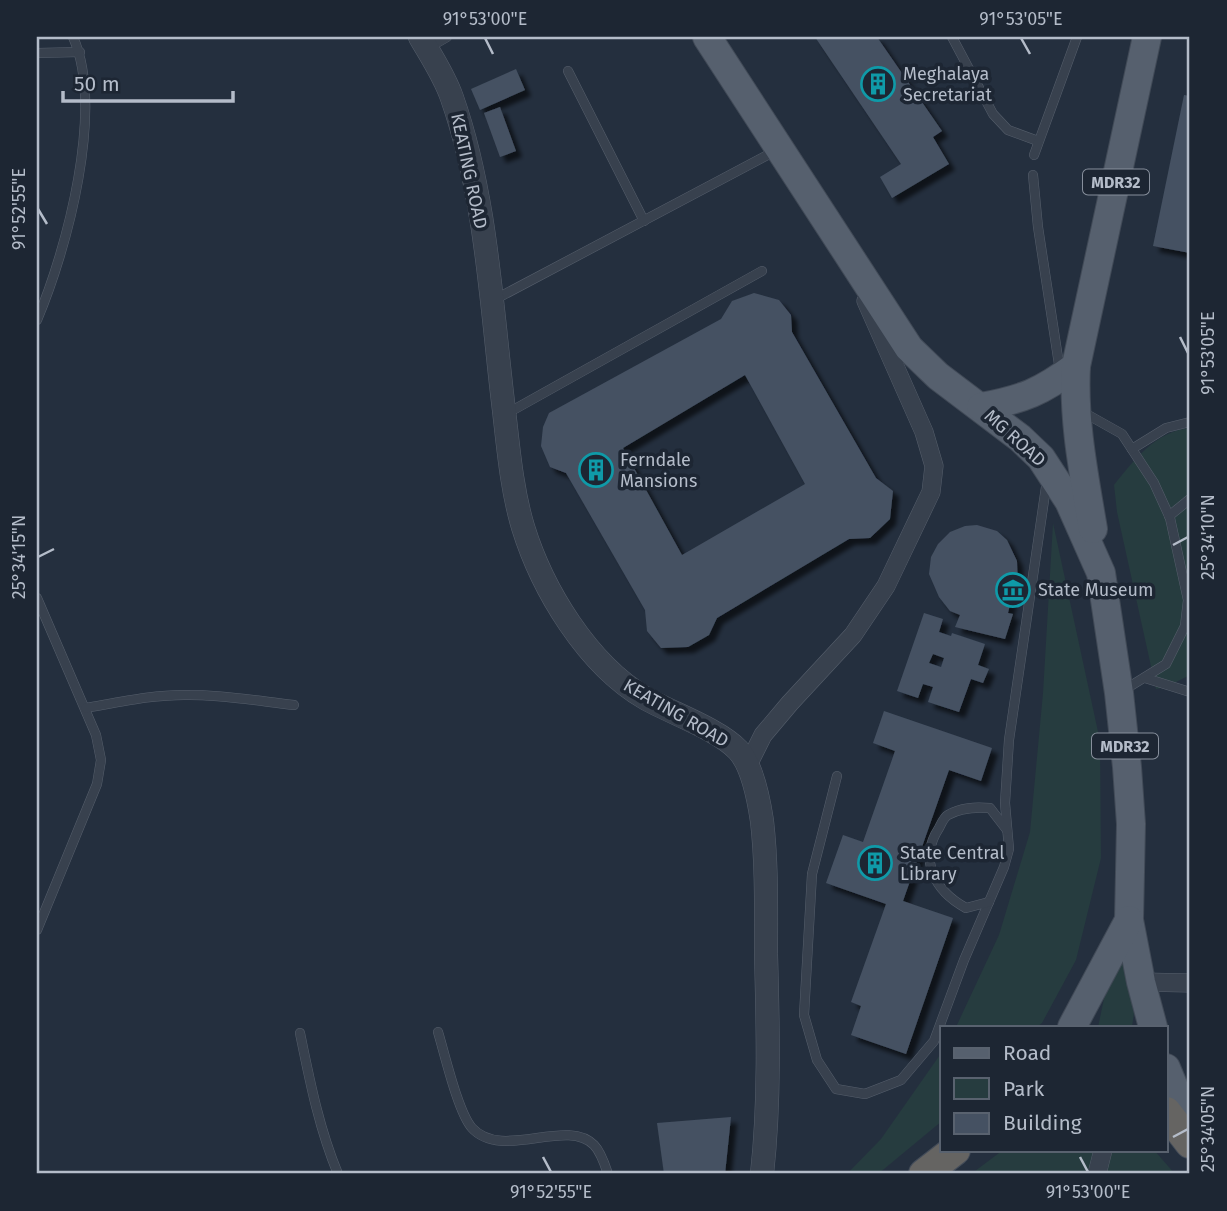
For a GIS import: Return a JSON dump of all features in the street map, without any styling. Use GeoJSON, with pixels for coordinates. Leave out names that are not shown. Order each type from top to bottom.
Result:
{"type":"FeatureCollection","features":[{"type":"Feature","properties":{"kind":"highway"},"geometry":{"type":"LineString","coordinates":[[1168,1115],[1190,1143]]}},
{"type":"Feature","properties":{"kind":"highway"},"geometry":{"type":"LineString","coordinates":[[924,1174],[952,1152]]}},
{"type":"Feature","properties":{"kind":"main road","name":"MG ROAD"},"geometry":{"type":"LineString","coordinates":[[707,37],[909,348],[938,376],[1020,438],[1048,467],[1069,501],[1101,573],[1119,692],[1131,824],[1129,920],[1153,1026]]}},
{"type":"Feature","properties":{"kind":"main road","name":"MDR32"},"geometry":{"type":"LineString","coordinates":[[1101,573],[1069,372],[1147,37]]}},
{"type":"Feature","properties":{"kind":"main road"},"geometry":{"type":"LineString","coordinates":[[981,407],[1017,401],[1049,386],[1069,372]]}},
{"type":"Feature","properties":{"kind":"main road","name":"MG ROAD"},"geometry":{"type":"LineString","coordinates":[[1073,1026],[1129,920]]}},
{"type":"Feature","properties":{"kind":"main road"},"geometry":{"type":"LineString","coordinates":[[1168,1073],[1190,1126]]}},
{"type":"Feature","properties":{"kind":"street","name":"KEATING ROAD"},"geometry":{"type":"LineString","coordinates":[[423,43],[452,96],[471,165],[480,214],[510,460],[523,526],[545,583],[590,651],[615,677],[642,696],[720,736],[739,752],[756,792],[762,823],[765,875],[767,1130],[762,1174]]}},
{"type":"Feature","properties":{"kind":"street"},"geometry":{"type":"LineString","coordinates":[[747,767],[763,735],[853,635],[886,586],[932,492],[934,466],[924,432],[840,243]]}},
{"type":"Feature","properties":{"kind":"street"},"geometry":{"type":"LineString","coordinates":[[1141,982],[1190,982]]}},
{"type":"Feature","properties":{"kind":"street"},"geometry":{"type":"LineString","coordinates":[[1097,1174],[1103,1152]]}},
{"type":"Feature","properties":{"kind":"lane"},"geometry":{"type":"LineString","coordinates":[[37,320],[52,284],[72,205],[83,144],[87,92],[80,52],[74,37]]}},
{"type":"Feature","properties":{"kind":"lane"},"geometry":{"type":"LineString","coordinates":[[423,43],[447,37]]}},
{"type":"Feature","properties":{"kind":"lane"},"geometry":{"type":"LineString","coordinates":[[952,37],[993,114],[1008,130],[1038,141]]}},
{"type":"Feature","properties":{"kind":"lane"},"geometry":{"type":"LineString","coordinates":[[1034,155],[1077,37]]}},
{"type":"Feature","properties":{"kind":"lane"},"geometry":{"type":"LineString","coordinates":[[37,53],[80,52]]}},
{"type":"Feature","properties":{"kind":"lane"},"geometry":{"type":"LineString","coordinates":[[568,71],[644,221]]}},
{"type":"Feature","properties":{"kind":"lane"},"geometry":{"type":"LineString","coordinates":[[491,302],[778,149]]}},
{"type":"Feature","properties":{"kind":"lane"},"geometry":{"type":"LineString","coordinates":[[1033,175],[1038,227],[1069,372]]}},
{"type":"Feature","properties":{"kind":"lane"},"geometry":{"type":"LineString","coordinates":[[504,415],[762,271]]}},
{"type":"Feature","properties":{"kind":"lane"},"geometry":{"type":"LineString","coordinates":[[1077,409],[1122,434],[1154,483],[1169,516],[1185,566],[1188,600],[1185,626],[1166,664],[1119,692]]}},
{"type":"Feature","properties":{"kind":"lane"},"geometry":{"type":"LineString","coordinates":[[1132,449],[1166,428],[1190,422]]}},
{"type":"Feature","properties":{"kind":"lane"},"geometry":{"type":"LineString","coordinates":[[837,776],[812,874],[804,1015],[817,1060],[836,1089],[865,1094],[901,1080],[934,1041],[964,960],[1004,867],[1009,849],[1005,803],[1009,740],[1048,467]]}},
{"type":"Feature","properties":{"kind":"lane"},"geometry":{"type":"LineString","coordinates":[[1169,516],[1190,499]]}},
{"type":"Feature","properties":{"kind":"lane"},"geometry":{"type":"LineString","coordinates":[[37,598],[86,708],[96,735],[101,760],[97,784],[37,930]]}},
{"type":"Feature","properties":{"kind":"lane"},"geometry":{"type":"LineString","coordinates":[[1146,678],[1190,692]]}},
{"type":"Feature","properties":{"kind":"lane"},"geometry":{"type":"LineString","coordinates":[[86,708],[137,699],[187,695],[294,705]]}},
{"type":"Feature","properties":{"kind":"lane"},"geometry":{"type":"LineString","coordinates":[[989,902],[965,908],[948,899],[937,885],[930,863],[931,839],[947,815],[971,807],[990,808],[1008,831]]}},
{"type":"Feature","properties":{"kind":"lane"},"geometry":{"type":"LineString","coordinates":[[438,1032],[461,1107],[470,1126],[482,1138],[503,1142],[560,1136],[580,1137],[594,1145],[608,1174]]}},
{"type":"Feature","properties":{"kind":"lane"},"geometry":{"type":"LineString","coordinates":[[300,1033],[313,1098],[338,1174]]}},
{"type":"Feature","properties":{"kind":"green space"},"geometry":{"type":"Polygon","coordinates":[[[1190,428],[1190,675],[1156,689],[1117,512],[1114,485],[1156,441],[1178,430],[1190,428]]]}},
{"type":"Feature","properties":{"kind":"green space"},"geometry":{"type":"Polygon","coordinates":[[[1053,523],[1100,741],[1101,858],[1076,960],[1042,1023],[1038,1026],[956,1026],[999,935],[1030,832],[1043,693],[1053,523]]]}},
{"type":"Feature","properties":{"kind":"green space"},"geometry":{"type":"Polygon","coordinates":[[[1123,962],[1129,966],[1134,1013],[1132,1026],[1098,1026],[1108,980],[1116,964],[1123,962]]]}},
{"type":"Feature","properties":{"kind":"green space"},"geometry":{"type":"Polygon","coordinates":[[[940,1055],[940,1123],[878,1174],[847,1174],[881,1139],[940,1055]]]}},
{"type":"Feature","properties":{"kind":"green space"},"geometry":{"type":"Polygon","coordinates":[[[1000,1152],[1156,1152],[1175,1174],[971,1174],[1000,1152]]]}},
{"type":"Feature","properties":{"kind":"building","name":"Meghalaya Secretariat"},"geometry":{"type":"Polygon","coordinates":[[[815,37],[877,37],[942,131],[933,137],[949,164],[892,198],[880,177],[901,164],[815,37]]]}},
{"type":"Feature","properties":{"kind":"building"},"geometry":{"type":"Polygon","coordinates":[[[516,69],[525,90],[480,110],[471,89],[516,69]]]}},
{"type":"Feature","properties":{"kind":"building"},"geometry":{"type":"Polygon","coordinates":[[[1184,95],[1190,96],[1190,253],[1153,246],[1184,95]]]}},
{"type":"Feature","properties":{"kind":"building"},"geometry":{"type":"Polygon","coordinates":[[[500,107],[516,151],[500,157],[484,113],[500,107]]]}},
{"type":"Feature","properties":{"kind":"building","name":"Ferndale Mansions"},"geometry":{"type":"Polygon","coordinates":[[[754,293],[779,300],[791,315],[792,332],[876,478],[893,491],[890,519],[870,538],[849,539],[717,618],[709,635],[688,647],[661,648],[647,631],[645,610],[566,473],[550,467],[541,446],[543,427],[549,413],[721,319],[732,301],[754,293]],[[745,375],[623,448],[682,555],[805,484],[745,375]]]}},
{"type":"Feature","properties":{"kind":"building"},"geometry":{"type":"Polygon","coordinates":[[[977,525],[997,531],[1007,540],[1017,561],[1017,597],[1012,596],[1008,613],[1013,614],[1005,639],[955,627],[960,615],[950,611],[939,597],[929,574],[931,557],[938,544],[950,532],[977,525]]]}},
{"type":"Feature","properties":{"kind":"building"},"geometry":{"type":"Polygon","coordinates":[[[924,613],[943,619],[939,632],[951,636],[952,633],[985,644],[978,665],[989,669],[983,683],[971,679],[959,712],[928,702],[933,687],[923,684],[918,698],[897,691],[924,613]],[[933,654],[929,663],[941,667],[944,658],[933,654]]]}},
{"type":"Feature","properties":{"kind":"building","name":"State Central Library"},"geometry":{"type":"Polygon","coordinates":[[[884,711],[992,748],[981,781],[949,770],[903,901],[953,918],[906,1054],[851,1035],[861,1006],[851,1002],[886,904],[826,883],[843,835],[863,842],[895,751],[873,743],[884,711]]]}},
{"type":"Feature","properties":{"kind":"building"},"geometry":{"type":"Polygon","coordinates":[[[731,1117],[725,1174],[664,1174],[657,1123],[731,1117]]]}},
{"type":"Feature","properties":{"kind":"place","name":"Meghalaya Secretariat"},"geometry":{"type":"Point","coordinates":[878,84]}},
{"type":"Feature","properties":{"kind":"place","name":"Ferndale Mansions"},"geometry":{"type":"Point","coordinates":[596,470]}},
{"type":"Feature","properties":{"kind":"place","name":"State Museum"},"geometry":{"type":"Point","coordinates":[1013,590]}},
{"type":"Feature","properties":{"kind":"place","name":"State Central Library"},"geometry":{"type":"Point","coordinates":[875,863]}}]}
